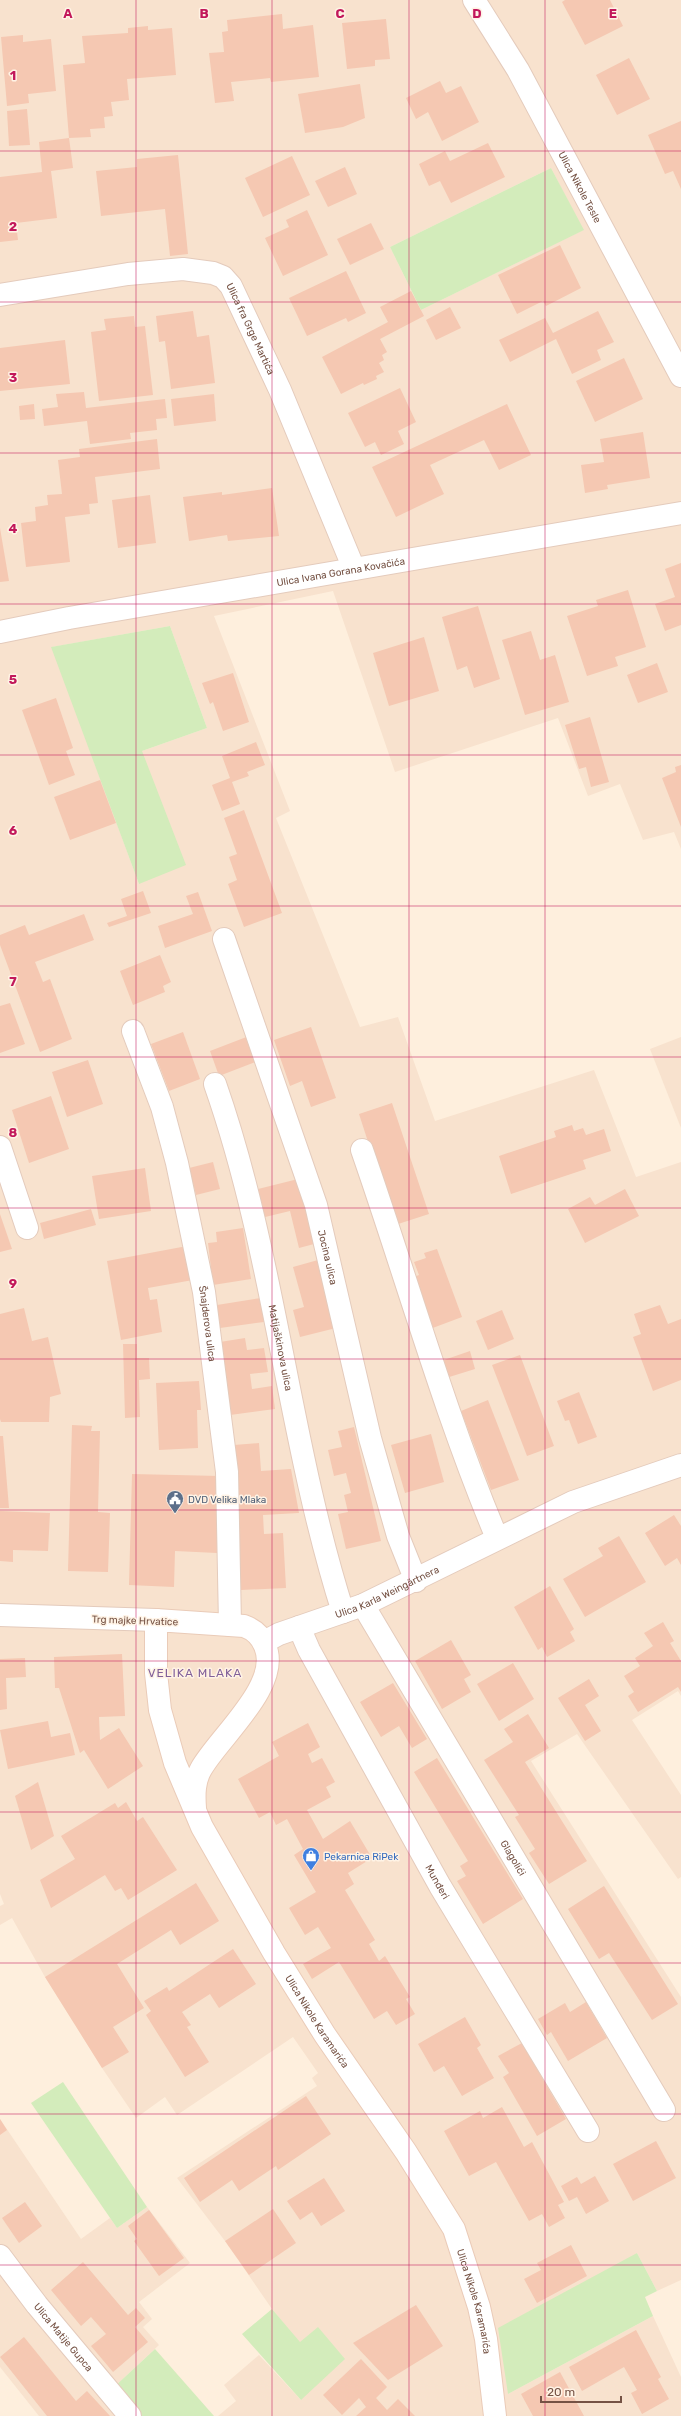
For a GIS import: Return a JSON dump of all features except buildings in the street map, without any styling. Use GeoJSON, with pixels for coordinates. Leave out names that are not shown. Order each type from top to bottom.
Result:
{"type":"FeatureCollection","features":[{"type":"Feature","properties":{"kind":"street","name":"Ulica Nikole Tesle"},"geometry":{"type":"LineString","coordinates":[[474,0],[518,70],[681,376]]}},
{"type":"Feature","properties":{"kind":"street","name":"Ulica fra Grge Martića"},"geometry":{"type":"LineString","coordinates":[[0,295],[128,274],[183,269],[200,270],[223,277],[230,286],[280,390],[354,569]]}},
{"type":"Feature","properties":{"kind":"street","name":"Ulica Ivana Gorana Kovačića"},"geometry":{"type":"LineString","coordinates":[[0,632],[681,513]]}},
{"type":"Feature","properties":{"kind":"street","name":"Jocina ulica"},"geometry":{"type":"LineString","coordinates":[[224,939],[316,1205],[370,1438],[398,1536],[416,1580]]}},
{"type":"Feature","properties":{"kind":"street","name":"Šnajderova ulica"},"geometry":{"type":"LineString","coordinates":[[134,1031],[162,1108],[172,1142],[204,1292],[228,1472],[230,1625]]}},
{"type":"Feature","properties":{"kind":"street","name":"Matijaškinova ulica"},"geometry":{"type":"LineString","coordinates":[[215,1084],[231,1130],[254,1219],[307,1471],[333,1581],[343,1612]]}},
{"type":"Feature","properties":{"kind":"street"},"geometry":{"type":"LineString","coordinates":[[0,1147],[27,1228]]}},
{"type":"Feature","properties":{"kind":"street"},"geometry":{"type":"LineString","coordinates":[[362,1150],[478,1493],[497,1538]]}},
{"type":"Feature","properties":{"kind":"street","name":"Ulica Karla Weingärtnera"},"geometry":{"type":"LineString","coordinates":[[264,1642],[299,1627],[363,1605],[573,1502],[681,1465]]}},
{"type":"Feature","properties":{"kind":"street","name":"Glagolići"},"geometry":{"type":"LineString","coordinates":[[363,1605],[664,2110]]}},
{"type":"Feature","properties":{"kind":"street","name":"Trg majke Hrvatice"},"geometry":{"type":"LineString","coordinates":[[0,1615],[156,1620],[230,1625],[250,1628],[264,1642]]}},
{"type":"Feature","properties":{"kind":"street","name":"Ulica Nikole Karamarića"},"geometry":{"type":"LineString","coordinates":[[156,1620],[156,1673],[160,1710],[175,1763],[202,1827],[282,1966],[325,2035],[406,2152],[454,2229],[479,2307],[486,2339],[495,2416]]}},
{"type":"Feature","properties":{"kind":"street","name":"Munđeri"},"geometry":{"type":"LineString","coordinates":[[299,1627],[309,1650],[400,1818],[588,2131]]}},
{"type":"Feature","properties":{"kind":"street"},"geometry":{"type":"LineString","coordinates":[[195,1808],[194,1792],[200,1770],[252,1703],[260,1688],[267,1660],[267,1650],[264,1642]]}},
{"type":"Feature","properties":{"kind":"street","name":"Ulica Matije Gupca"},"geometry":{"type":"LineString","coordinates":[[0,2256],[38,2305],[130,2416]]}},
{"type":"Feature","properties":{"kind":"shaded area"},"geometry":{"type":"Polygon","coordinates":[[[0,0],[681,0],[681,849],[674,832],[643,840],[620,784],[588,796],[558,718],[395,772],[333,591],[214,616],[290,811],[276,818],[360,1027],[398,1017],[435,1121],[594,1070],[636,1177],[681,1162],[681,1696],[678,1691],[632,1720],[681,1795],[681,1877],[678,1879],[577,1734],[531,1761],[681,1997],[681,2280],[657,2291],[637,2253],[508,2394],[653,2316],[681,2377],[681,2416],[218,2416],[236,2401],[224,2385],[259,2355],[301,2400],[300,2343],[272,2309],[225,2241],[177,2178],[317,2086],[312,2078],[318,2073],[293,2037],[177,2115],[165,2097],[136,2118],[102,2068],[45,1977],[12,1918],[0,1925],[0,1906],[4,1904],[0,1894],[0,0]],[[551,168],[390,247],[421,310],[583,230],[551,168]],[[170,626],[52,647],[139,884],[142,751],[207,728],[170,626]]]}},
{"type":"Feature","properties":{"kind":"shaded area"},"geometry":{"type":"Polygon","coordinates":[[[681,1037],[681,1128],[650,1049],[681,1037]]]}},
{"type":"Feature","properties":{"kind":"shaded area"},"geometry":{"type":"Polygon","coordinates":[[[0,2119],[81,2239],[110,2218],[117,2228],[147,2207],[190,2263],[139,2302],[152,2319],[143,2327],[159,2345],[113,2388],[137,2416],[39,2416],[0,2367],[0,2119]]]}},
{"type":"Feature","properties":{"kind":"green space"},"geometry":{"type":"Polygon","coordinates":[[[551,168],[584,230],[421,310],[390,247],[551,168]]]}},
{"type":"Feature","properties":{"kind":"green space"},"geometry":{"type":"Polygon","coordinates":[[[170,626],[207,728],[142,751],[186,865],[139,884],[51,647],[170,626]]]}},
{"type":"Feature","properties":{"kind":"green space"},"geometry":{"type":"Polygon","coordinates":[[[63,2082],[147,2207],[117,2228],[31,2103],[63,2082]]]}},
{"type":"Feature","properties":{"kind":"green space"},"geometry":{"type":"Polygon","coordinates":[[[637,2253],[657,2291],[645,2297],[653,2316],[508,2394],[498,2328],[637,2253]]]}},
{"type":"Feature","properties":{"kind":"green space"},"geometry":{"type":"Polygon","coordinates":[[[272,2309],[300,2342],[318,2327],[345,2359],[301,2400],[242,2334],[272,2309]]]}},
{"type":"Feature","properties":{"kind":"green space"},"geometry":{"type":"Polygon","coordinates":[[[155,2349],[214,2416],[137,2416],[113,2388],[155,2349]]]}},
{"type":"Feature","properties":{"kind":"place","name":"DVD Velika Mlaka"},"geometry":{"type":"Point","coordinates":[175,1514]}},
{"type":"Feature","properties":{"kind":"place","name":"Pekarnica RiPek"},"geometry":{"type":"Point","coordinates":[311,1871]}},
{"type":"Feature","properties":{"kind":"district","name":"VELIKA MLAKA"},"geometry":{"type":"Point","coordinates":[195,1673]}}]}
